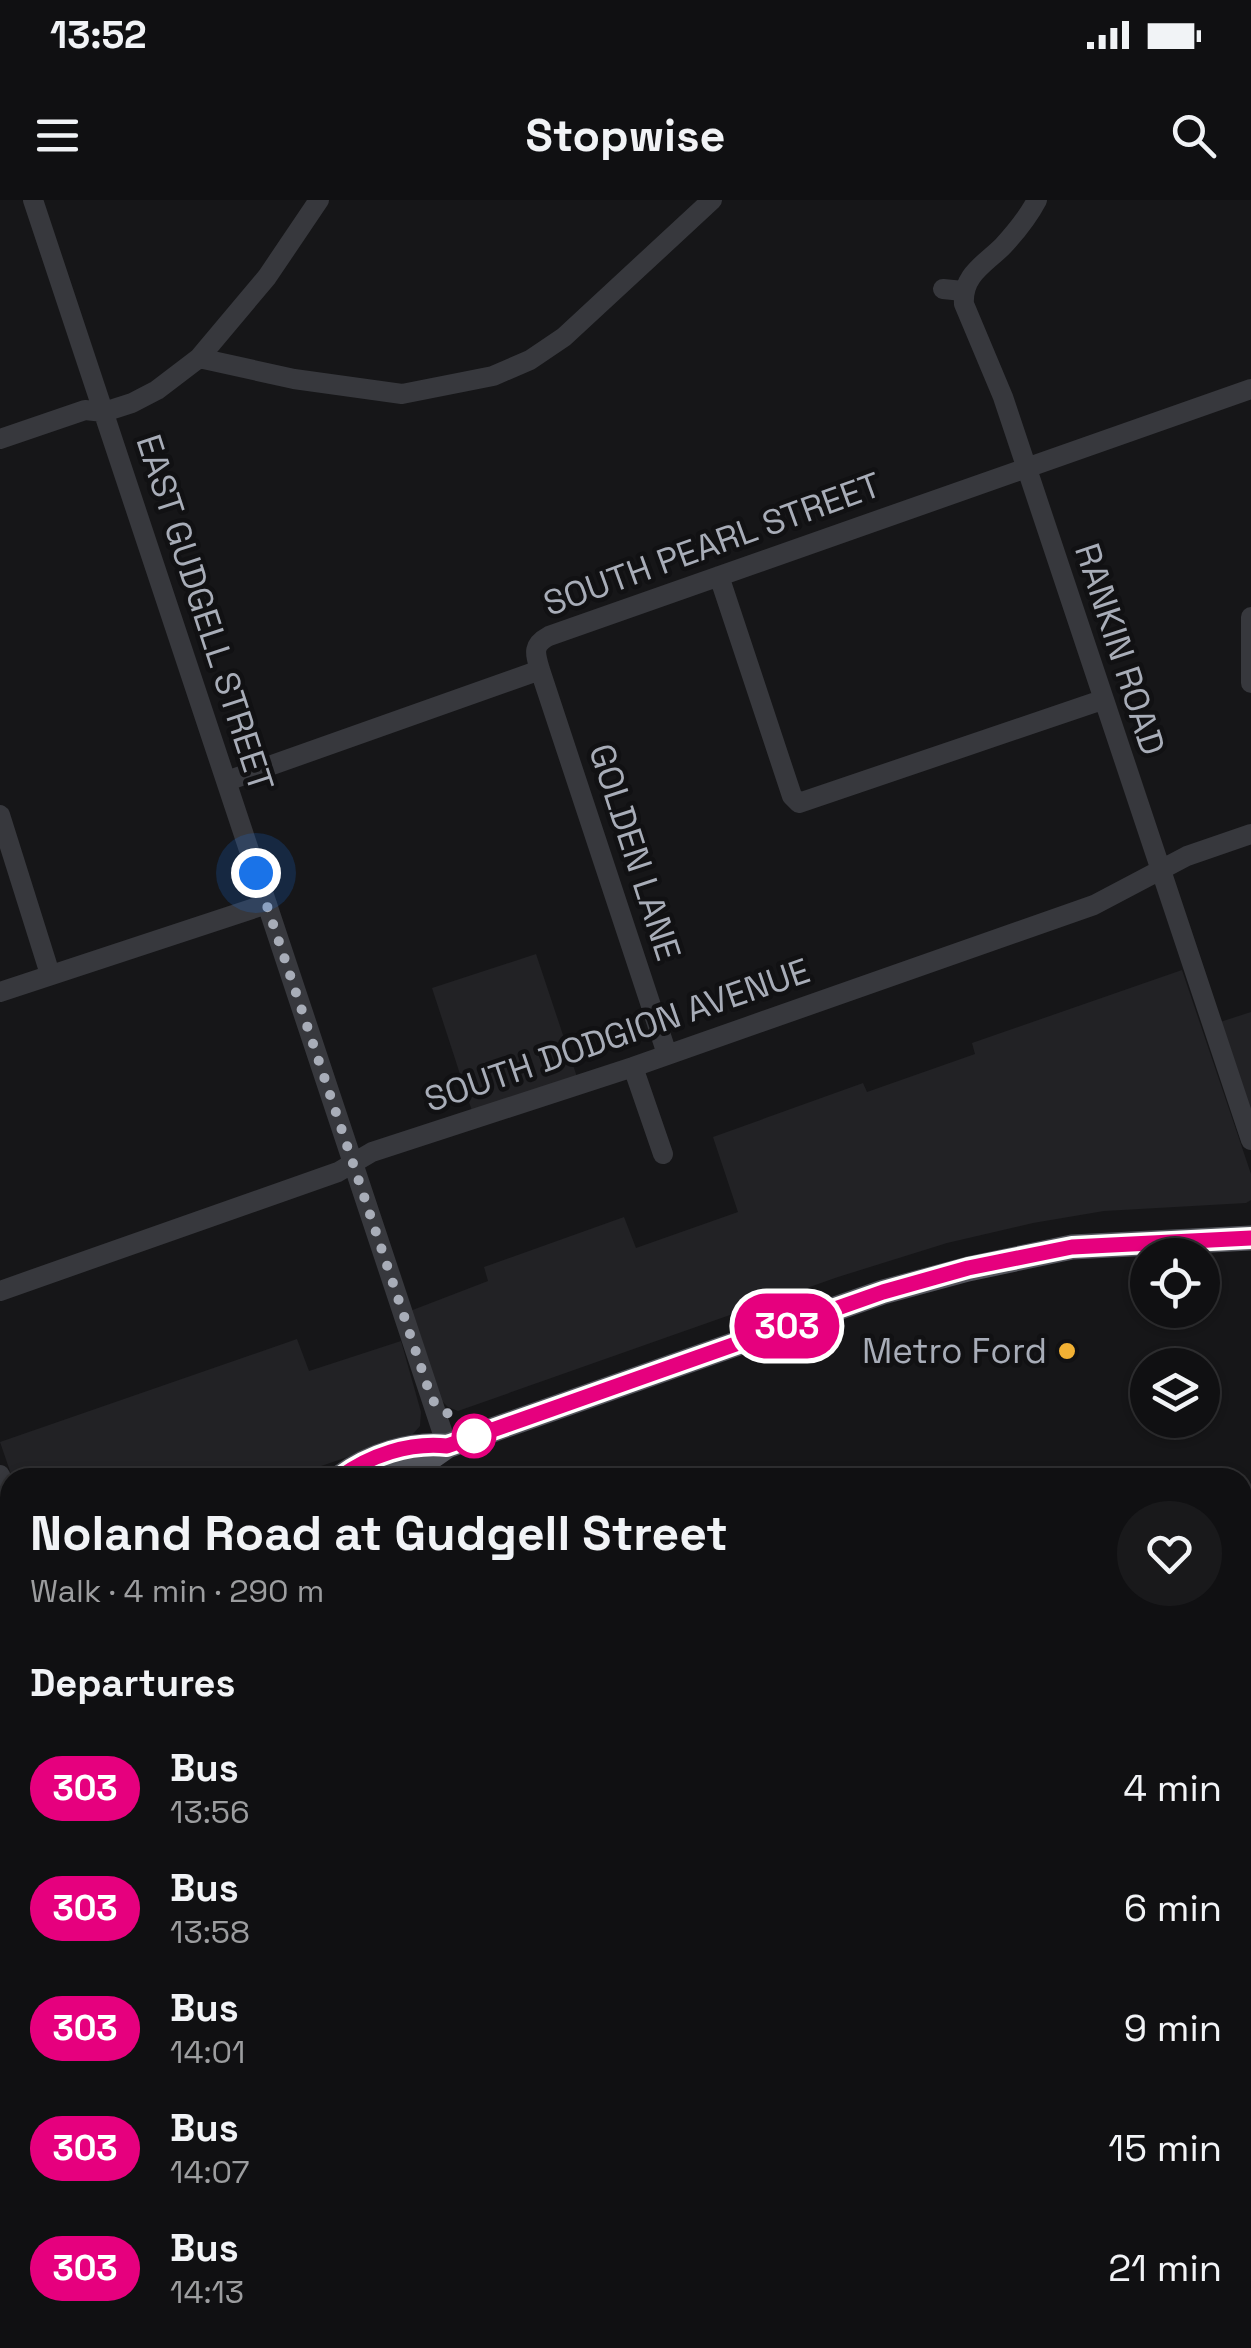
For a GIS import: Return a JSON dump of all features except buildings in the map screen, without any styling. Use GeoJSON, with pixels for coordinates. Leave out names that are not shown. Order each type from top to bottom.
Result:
{"type":"FeatureCollection","features":[{"type":"Feature","properties":{"kind":"main road"},"geometry":{"type":"LineString","coordinates":[[405,1468],[428,1460],[447,1446],[883,1292],[968,1268],[1072,1247],[1251,1238]]}},
{"type":"Feature","properties":{"kind":"main road"},"geometry":{"type":"LineString","coordinates":[[356,1468],[420,1444],[447,1446]]}},
{"type":"Feature","properties":{"kind":"street","name":"EAST GUDGELL STREET"},"geometry":{"type":"LineString","coordinates":[[34,200],[447,1446]]}},
{"type":"Feature","properties":{"kind":"street"},"geometry":{"type":"LineString","coordinates":[[0,439],[85,410],[104,412],[157,390],[199,358],[266,277],[319,200]]}},
{"type":"Feature","properties":{"kind":"street"},"geometry":{"type":"LineString","coordinates":[[199,358],[294,379],[402,394],[493,376],[530,360],[564,337],[712,200]]}},
{"type":"Feature","properties":{"kind":"street","name":"RANKIN ROAD"},"geometry":{"type":"LineString","coordinates":[[1037,200],[1004,245],[953,290],[964,304],[1004,396],[1251,1140]]}},
{"type":"Feature","properties":{"kind":"street","name":"SOUTH PEARL STREET"},"geometry":{"type":"LineString","coordinates":[[227,781],[540,670],[534,651],[541,640],[1251,388]]}},
{"type":"Feature","properties":{"kind":"street"},"geometry":{"type":"LineString","coordinates":[[719,576],[792,796],[799,804],[1102,700]]}},
{"type":"Feature","properties":{"kind":"street"},"geometry":{"type":"LineString","coordinates":[[1251,617],[1251,683]]}},
{"type":"Feature","properties":{"kind":"street","name":"GOLDEN LANE"},"geometry":{"type":"LineString","coordinates":[[540,670],[667,1054]]}},
{"type":"Feature","properties":{"kind":"street"},"geometry":{"type":"LineString","coordinates":[[0,815],[50,974]]}},
{"type":"Feature","properties":{"kind":"street","name":"SOUTH DODGION AVENUE"},"geometry":{"type":"LineString","coordinates":[[0,1291],[338,1172],[372,1152],[633,1066],[1094,905],[1203,849],[1251,834]]}},
{"type":"Feature","properties":{"kind":"street"},"geometry":{"type":"LineString","coordinates":[[0,992],[266,904]]}},
{"type":"Feature","properties":{"kind":"street"},"geometry":{"type":"LineString","coordinates":[[633,1066],[663,1154]]}},
{"type":"Feature","properties":{"kind":"shaded area"},"geometry":{"type":"Polygon","coordinates":[[[536,954],[577,1077],[472,1111],[432,988],[536,954]]]}},
{"type":"Feature","properties":{"kind":"shaded area"},"geometry":{"type":"Polygon","coordinates":[[[1182,970],[1251,1174],[1251,1200],[1246,1203],[1104,1211],[947,1243],[838,1277],[458,1411],[439,1398],[410,1311],[488,1281],[484,1267],[624,1217],[636,1248],[738,1212],[713,1137],[863,1083],[867,1092],[975,1054],[972,1043],[1182,970]]]}},
{"type":"Feature","properties":{"kind":"shaded area"},"geometry":{"type":"Polygon","coordinates":[[[1251,1012],[1251,1119],[1217,1023],[1251,1012]]]}},
{"type":"Feature","properties":{"kind":"shaded area"},"geometry":{"type":"Polygon","coordinates":[[[297,1339],[309,1371],[401,1341],[421,1412],[420,1426],[412,1435],[315,1468],[9,1468],[0,1442],[297,1339]]]}},
{"type":"Feature","properties":{"kind":"bus line","name":"303"},"geometry":{"type":"LineString","coordinates":[[352,1468],[420,1444],[447,1446],[883,1292],[968,1268],[1072,1247],[1251,1238]]}},
{"type":"Feature","properties":{"kind":"place","name":"Metro Ford"},"geometry":{"type":"Point","coordinates":[1067,1351]}},
{"type":"Feature","properties":{"kind":"route"},"geometry":{"type":"LineString","coordinates":[[256,873],[432,1400],[474,1436]]}}]}
